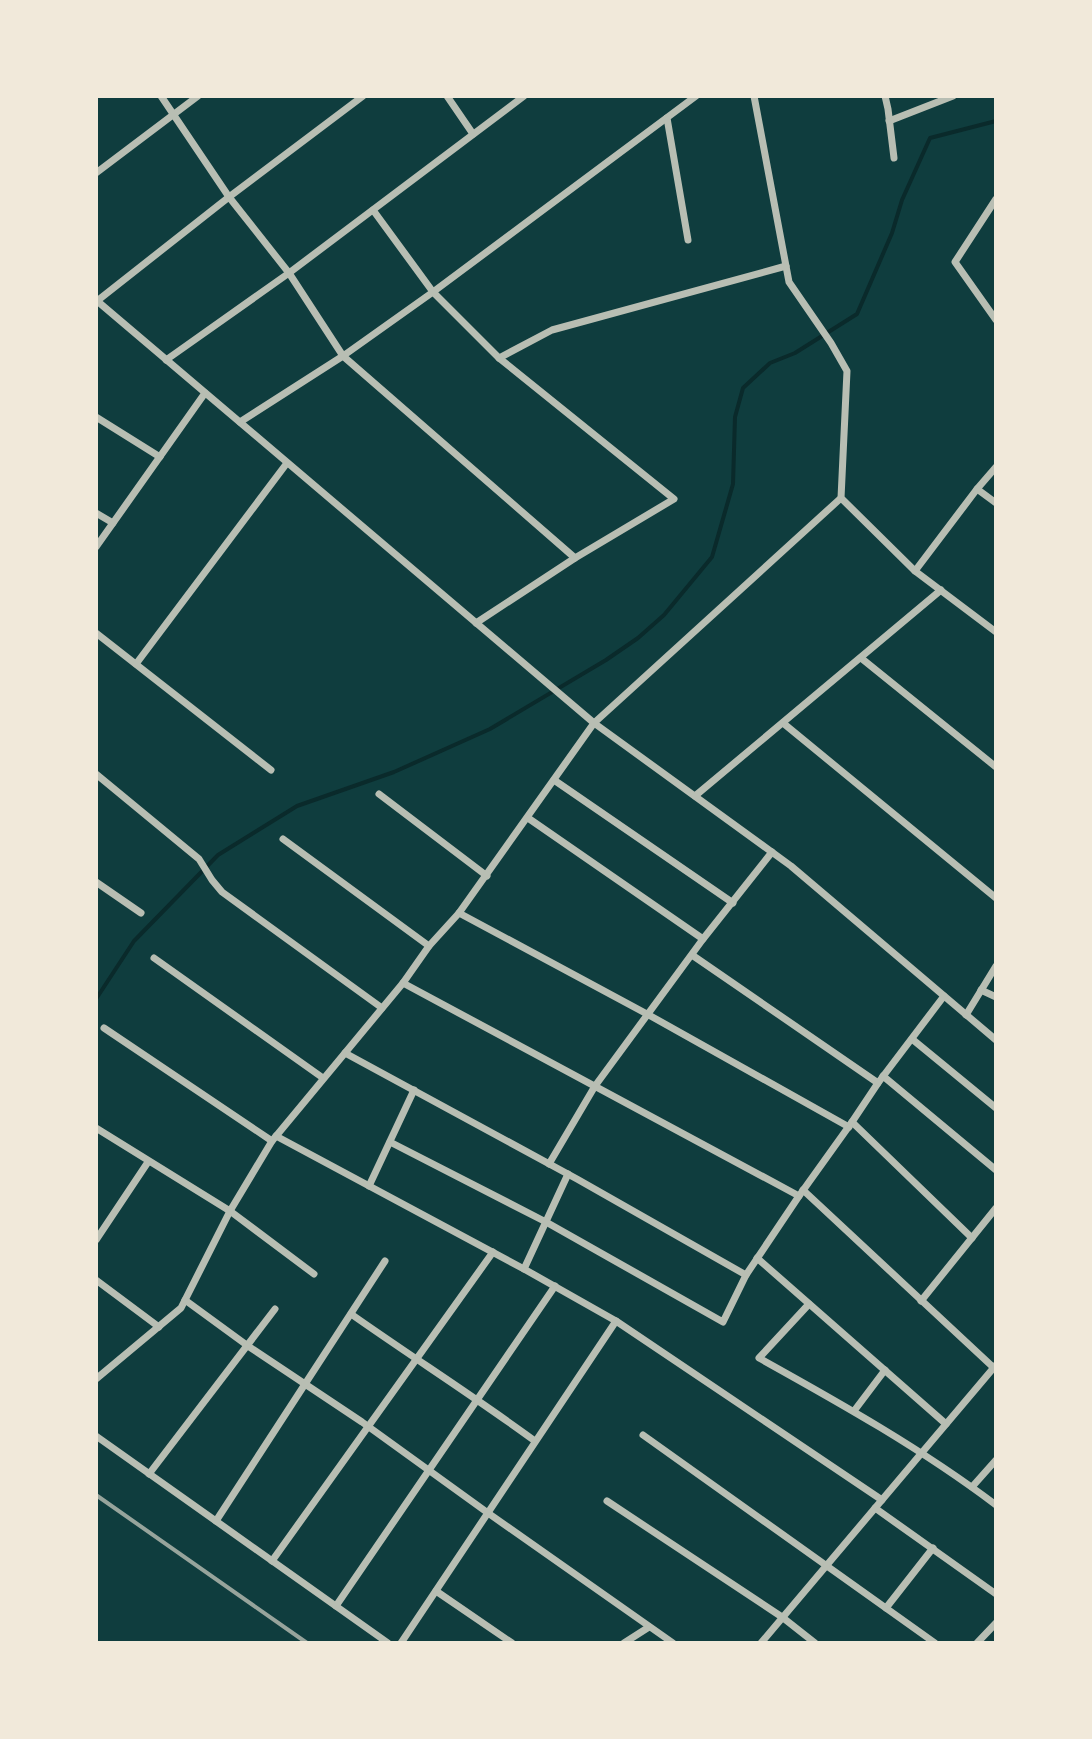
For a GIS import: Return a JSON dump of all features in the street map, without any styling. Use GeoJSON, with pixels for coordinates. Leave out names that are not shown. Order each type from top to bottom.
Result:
{"type":"FeatureCollection","features":[{"type":"Feature","properties":{"kind":"street"},"geometry":{"type":"LineString","coordinates":[[161,96],[229,197],[289,273],[343,356],[575,558]]}},
{"type":"Feature","properties":{"kind":"street"},"geometry":{"type":"LineString","coordinates":[[96,173],[198,96]]}},
{"type":"Feature","properties":{"kind":"street"},"geometry":{"type":"LineString","coordinates":[[363,96],[96,301],[594,723],[791,866],[996,1040]]}},
{"type":"Feature","properties":{"kind":"street"},"geometry":{"type":"LineString","coordinates":[[447,96],[473,134]]}},
{"type":"Feature","properties":{"kind":"street"},"geometry":{"type":"LineString","coordinates":[[166,360],[289,273],[524,96]]}},
{"type":"Feature","properties":{"kind":"street"},"geometry":{"type":"LineString","coordinates":[[240,422],[343,356],[433,292],[696,96]]}},
{"type":"Feature","properties":{"kind":"street"},"geometry":{"type":"LineString","coordinates":[[96,1379],[181,1308],[230,1211],[274,1138],[459,913],[594,723],[841,498],[847,371],[789,282],[754,96]]}},
{"type":"Feature","properties":{"kind":"street"},"geometry":{"type":"LineString","coordinates":[[885,96],[894,158]]}},
{"type":"Feature","properties":{"kind":"street"},"geometry":{"type":"LineString","coordinates":[[889,121],[953,96]]}},
{"type":"Feature","properties":{"kind":"street"},"geometry":{"type":"LineString","coordinates":[[667,118],[688,240]]}},
{"type":"Feature","properties":{"kind":"street"},"geometry":{"type":"LineString","coordinates":[[995,315],[955,262],[996,199]]}},
{"type":"Feature","properties":{"kind":"street"},"geometry":{"type":"LineString","coordinates":[[373,210],[433,292],[499,358],[674,499],[575,558],[476,623]]}},
{"type":"Feature","properties":{"kind":"street"},"geometry":{"type":"LineString","coordinates":[[499,358],[552,330],[786,266]]}},
{"type":"Feature","properties":{"kind":"street"},"geometry":{"type":"LineString","coordinates":[[96,547],[205,393]]}},
{"type":"Feature","properties":{"kind":"street"},"geometry":{"type":"LineString","coordinates":[[96,417],[160,457]]}},
{"type":"Feature","properties":{"kind":"street"},"geometry":{"type":"LineString","coordinates":[[136,664],[287,463]]}},
{"type":"Feature","properties":{"kind":"street"},"geometry":{"type":"LineString","coordinates":[[915,571],[996,467]]}},
{"type":"Feature","properties":{"kind":"street"},"geometry":{"type":"LineString","coordinates":[[977,489],[996,503]]}},
{"type":"Feature","properties":{"kind":"street"},"geometry":{"type":"LineString","coordinates":[[841,498],[915,571],[996,632]]}},
{"type":"Feature","properties":{"kind":"street"},"geometry":{"type":"LineString","coordinates":[[96,513],[113,523]]}},
{"type":"Feature","properties":{"kind":"street"},"geometry":{"type":"LineString","coordinates":[[695,796],[941,590]]}},
{"type":"Feature","properties":{"kind":"street"},"geometry":{"type":"LineString","coordinates":[[96,633],[271,770]]}},
{"type":"Feature","properties":{"kind":"street"},"geometry":{"type":"LineString","coordinates":[[861,658],[996,767]]}},
{"type":"Feature","properties":{"kind":"street"},"geometry":{"type":"LineString","coordinates":[[783,723],[996,898]]}},
{"type":"Feature","properties":{"kind":"street"},"geometry":{"type":"LineString","coordinates":[[96,774],[199,859],[222,892],[382,1008]]}},
{"type":"Feature","properties":{"kind":"street"},"geometry":{"type":"LineString","coordinates":[[554,780],[733,903]]}},
{"type":"Feature","properties":{"kind":"street"},"geometry":{"type":"LineString","coordinates":[[379,794],[487,876]]}},
{"type":"Feature","properties":{"kind":"street"},"geometry":{"type":"LineString","coordinates":[[528,818],[703,939]]}},
{"type":"Feature","properties":{"kind":"street"},"geometry":{"type":"LineString","coordinates":[[283,839],[429,946]]}},
{"type":"Feature","properties":{"kind":"street"},"geometry":{"type":"LineString","coordinates":[[549,1164],[595,1086],[703,939],[772,852]]}},
{"type":"Feature","properties":{"kind":"street"},"geometry":{"type":"LineString","coordinates":[[96,882],[141,913]]}},
{"type":"Feature","properties":{"kind":"street"},"geometry":{"type":"LineString","coordinates":[[459,913],[850,1125],[972,1238]]}},
{"type":"Feature","properties":{"kind":"street"},"geometry":{"type":"LineString","coordinates":[[692,955],[881,1080],[996,1170]]}},
{"type":"Feature","properties":{"kind":"street"},"geometry":{"type":"LineString","coordinates":[[154,958],[323,1078]]}},
{"type":"Feature","properties":{"kind":"street"},"geometry":{"type":"LineString","coordinates":[[966,1015],[996,966]]}},
{"type":"Feature","properties":{"kind":"street"},"geometry":{"type":"LineString","coordinates":[[403,983],[801,1193],[995,1366],[761,1643]]}},
{"type":"Feature","properties":{"kind":"street"},"geometry":{"type":"LineString","coordinates":[[981,990],[996,997]]}},
{"type":"Feature","properties":{"kind":"street"},"geometry":{"type":"LineString","coordinates":[[390,1142],[546,1222],[723,1322],[746,1275],[801,1193],[944,996]]}},
{"type":"Feature","properties":{"kind":"street"},"geometry":{"type":"LineString","coordinates":[[104,1028],[274,1138],[493,1252],[616,1321],[882,1500]]}},
{"type":"Feature","properties":{"kind":"street"},"geometry":{"type":"LineString","coordinates":[[912,1039],[996,1108]]}},
{"type":"Feature","properties":{"kind":"street"},"geometry":{"type":"LineString","coordinates":[[345,1053],[746,1275]]}},
{"type":"Feature","properties":{"kind":"street"},"geometry":{"type":"LineString","coordinates":[[369,1186],[414,1090]]}},
{"type":"Feature","properties":{"kind":"street"},"geometry":{"type":"LineString","coordinates":[[96,1140],[99,1130],[230,1211],[314,1274]]}},
{"type":"Feature","properties":{"kind":"street"},"geometry":{"type":"LineString","coordinates":[[96,1240],[148,1162]]}},
{"type":"Feature","properties":{"kind":"street"},"geometry":{"type":"LineString","coordinates":[[524,1269],[568,1174]]}},
{"type":"Feature","properties":{"kind":"street"},"geometry":{"type":"LineString","coordinates":[[921,1301],[995,1210]]}},
{"type":"Feature","properties":{"kind":"street"},"geometry":{"type":"LineString","coordinates":[[272,1561],[493,1252]]}},
{"type":"Feature","properties":{"kind":"street"},"geometry":{"type":"LineString","coordinates":[[757,1258],[946,1424]]}},
{"type":"Feature","properties":{"kind":"street"},"geometry":{"type":"LineString","coordinates":[[216,1521],[385,1261]]}},
{"type":"Feature","properties":{"kind":"street"},"geometry":{"type":"LineString","coordinates":[[96,1280],[159,1327]]}},
{"type":"Feature","properties":{"kind":"street"},"geometry":{"type":"LineString","coordinates":[[336,1606],[555,1286]]}},
{"type":"Feature","properties":{"kind":"street"},"geometry":{"type":"LineString","coordinates":[[185,1300],[673,1643]]}},
{"type":"Feature","properties":{"kind":"street"},"geometry":{"type":"LineString","coordinates":[[809,1304],[759,1358],[854,1411],[996,1505]]}},
{"type":"Feature","properties":{"kind":"street"},"geometry":{"type":"LineString","coordinates":[[149,1474],[275,1309]]}},
{"type":"Feature","properties":{"kind":"street"},"geometry":{"type":"LineString","coordinates":[[351,1314],[535,1441]]}},
{"type":"Feature","properties":{"kind":"street"},"geometry":{"type":"LineString","coordinates":[[401,1643],[616,1321]]}},
{"type":"Feature","properties":{"kind":"street"},"geometry":{"type":"LineString","coordinates":[[854,1411],[885,1370]]}},
{"type":"Feature","properties":{"kind":"street"},"geometry":{"type":"LineString","coordinates":[[643,1435],[935,1643]]}},
{"type":"Feature","properties":{"kind":"street"},"geometry":{"type":"LineString","coordinates":[[96,1436],[388,1643]]}},
{"type":"Feature","properties":{"kind":"street"},"geometry":{"type":"LineString","coordinates":[[972,1487],[996,1460]]}},
{"type":"Feature","properties":{"kind":"street"},"geometry":{"type":"LineString","coordinates":[[607,1501],[782,1617],[815,1643]]}},
{"type":"Feature","properties":{"kind":"street"},"geometry":{"type":"LineString","coordinates":[[875,1508],[996,1594]]}},
{"type":"Feature","properties":{"kind":"street"},"geometry":{"type":"LineString","coordinates":[[886,1608],[933,1548]]}},
{"type":"Feature","properties":{"kind":"street"},"geometry":{"type":"LineString","coordinates":[[436,1591],[512,1643]]}},
{"type":"Feature","properties":{"kind":"street"},"geometry":{"type":"LineString","coordinates":[[977,1643],[996,1623]]}},
{"type":"Feature","properties":{"kind":"street"},"geometry":{"type":"LineString","coordinates":[[624,1643],[649,1627]]}},
{"type":"Feature","properties":{"kind":"waterway"},"geometry":{"type":"LineString","coordinates":[[96,999],[134,941],[218,855],[297,806],[394,772],[490,729],[606,660],[664,615],[712,557],[733,484],[735,417],[743,388],[770,363],[795,353],[857,314],[930,138],[996,121]]}},
{"type":"Feature","properties":{"kind":"railway"},"geometry":{"type":"LineString","coordinates":[[96,1495],[307,1643]]}}]}
